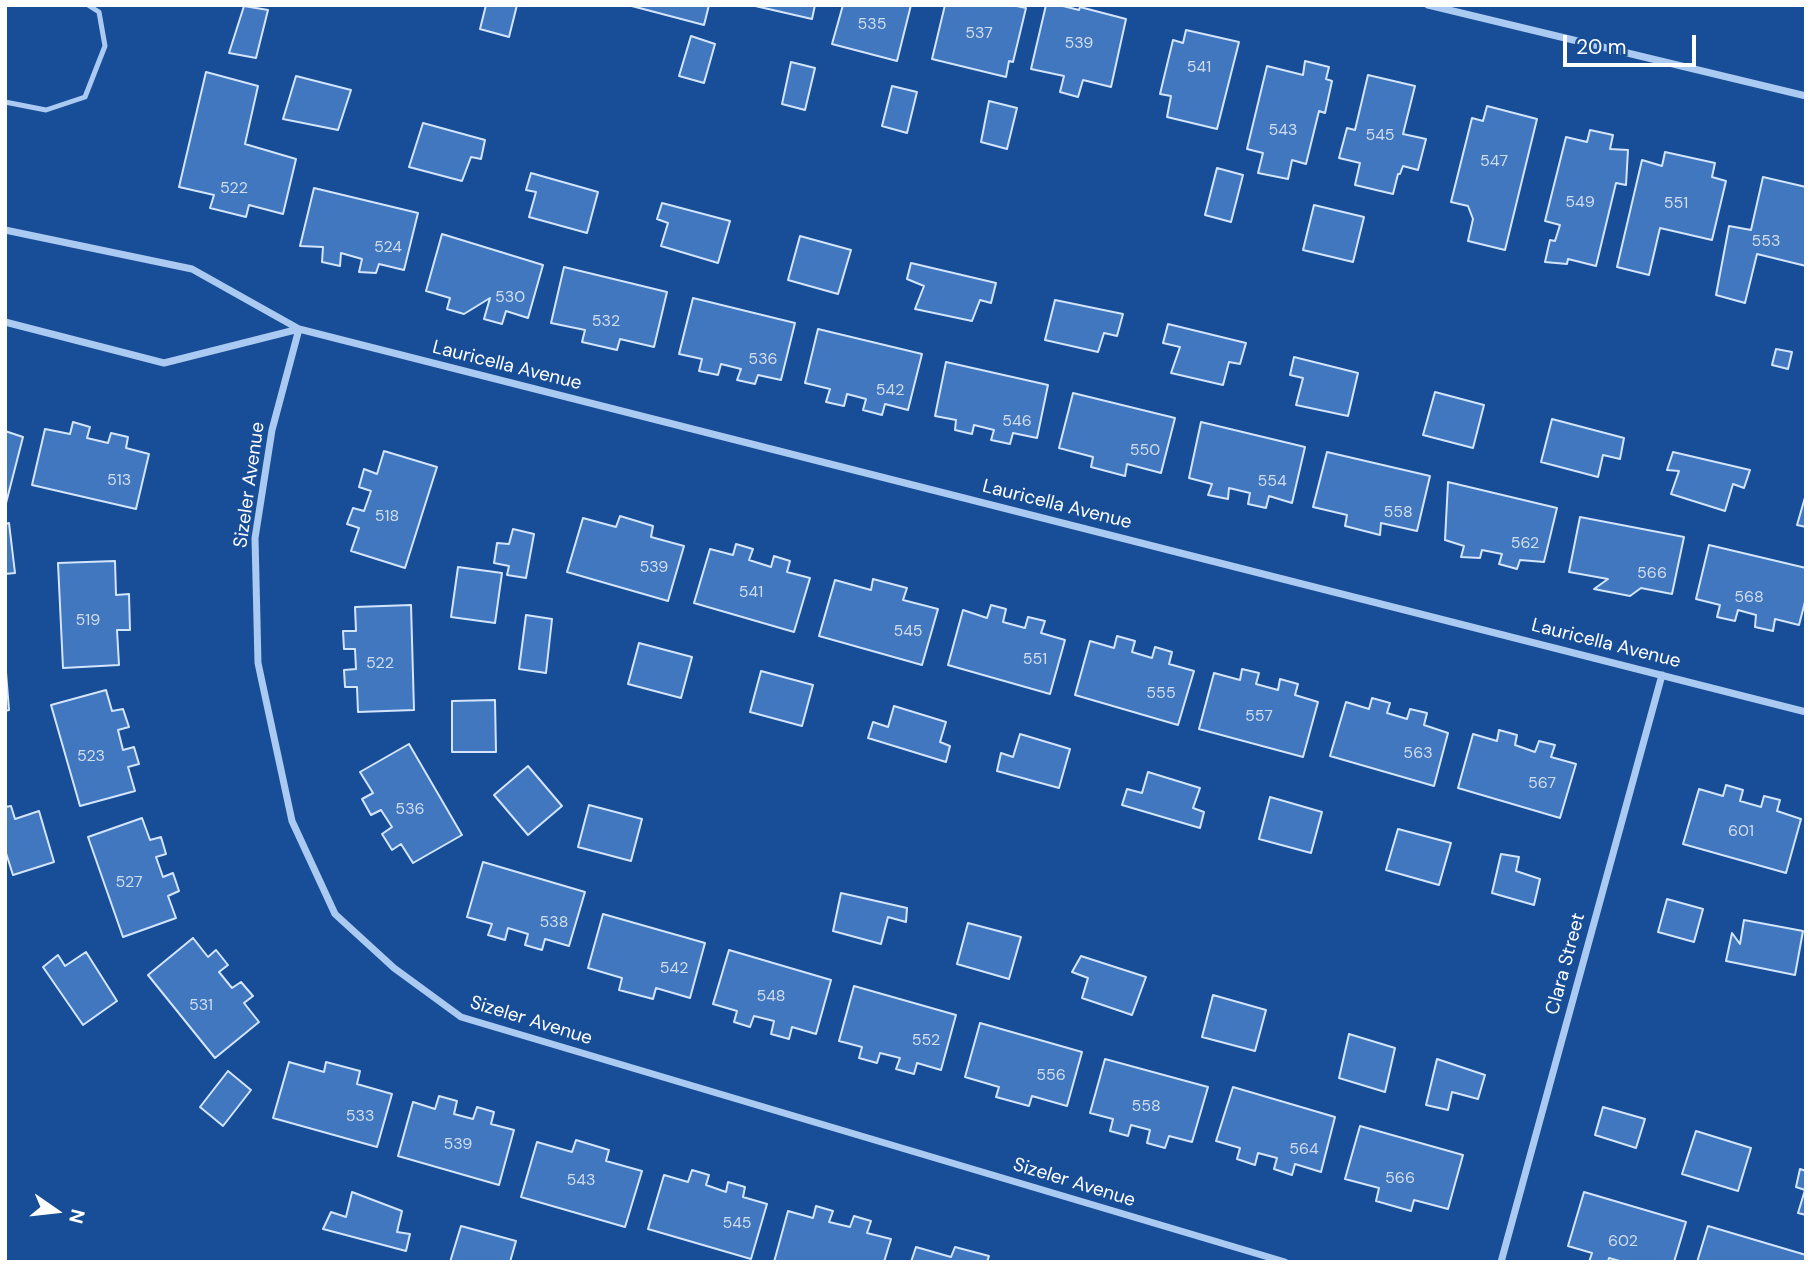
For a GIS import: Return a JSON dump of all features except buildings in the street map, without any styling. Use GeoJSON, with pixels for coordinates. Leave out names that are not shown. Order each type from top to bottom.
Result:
{"type":"FeatureCollection","features":[{"type":"Feature","properties":{"kind":"street"},"geometry":{"type":"LineString","coordinates":[[1427,5],[1806,96]]}},
{"type":"Feature","properties":{"kind":"street","name":"Lauricella Avenue"},"geometry":{"type":"LineString","coordinates":[[5,230],[192,269],[299,329],[1806,712]]}},
{"type":"Feature","properties":{"kind":"street","name":"Lauricella Avenue"},"geometry":{"type":"LineString","coordinates":[[5,322],[164,363],[299,329]]}},
{"type":"Feature","properties":{"kind":"street","name":"Sizeler Avenue"},"geometry":{"type":"LineString","coordinates":[[299,329],[272,430],[255,538],[258,663],[292,821],[335,914],[394,968],[461,1017],[1285,1262]]}},
{"type":"Feature","properties":{"kind":"street","name":"Clara Street"},"geometry":{"type":"LineString","coordinates":[[1501,1262],[1662,675]]}},
{"type":"Feature","properties":{"kind":"lane"},"geometry":{"type":"LineString","coordinates":[[5,102],[46,110],[85,97],[105,46],[99,12],[89,5]]}}]}
